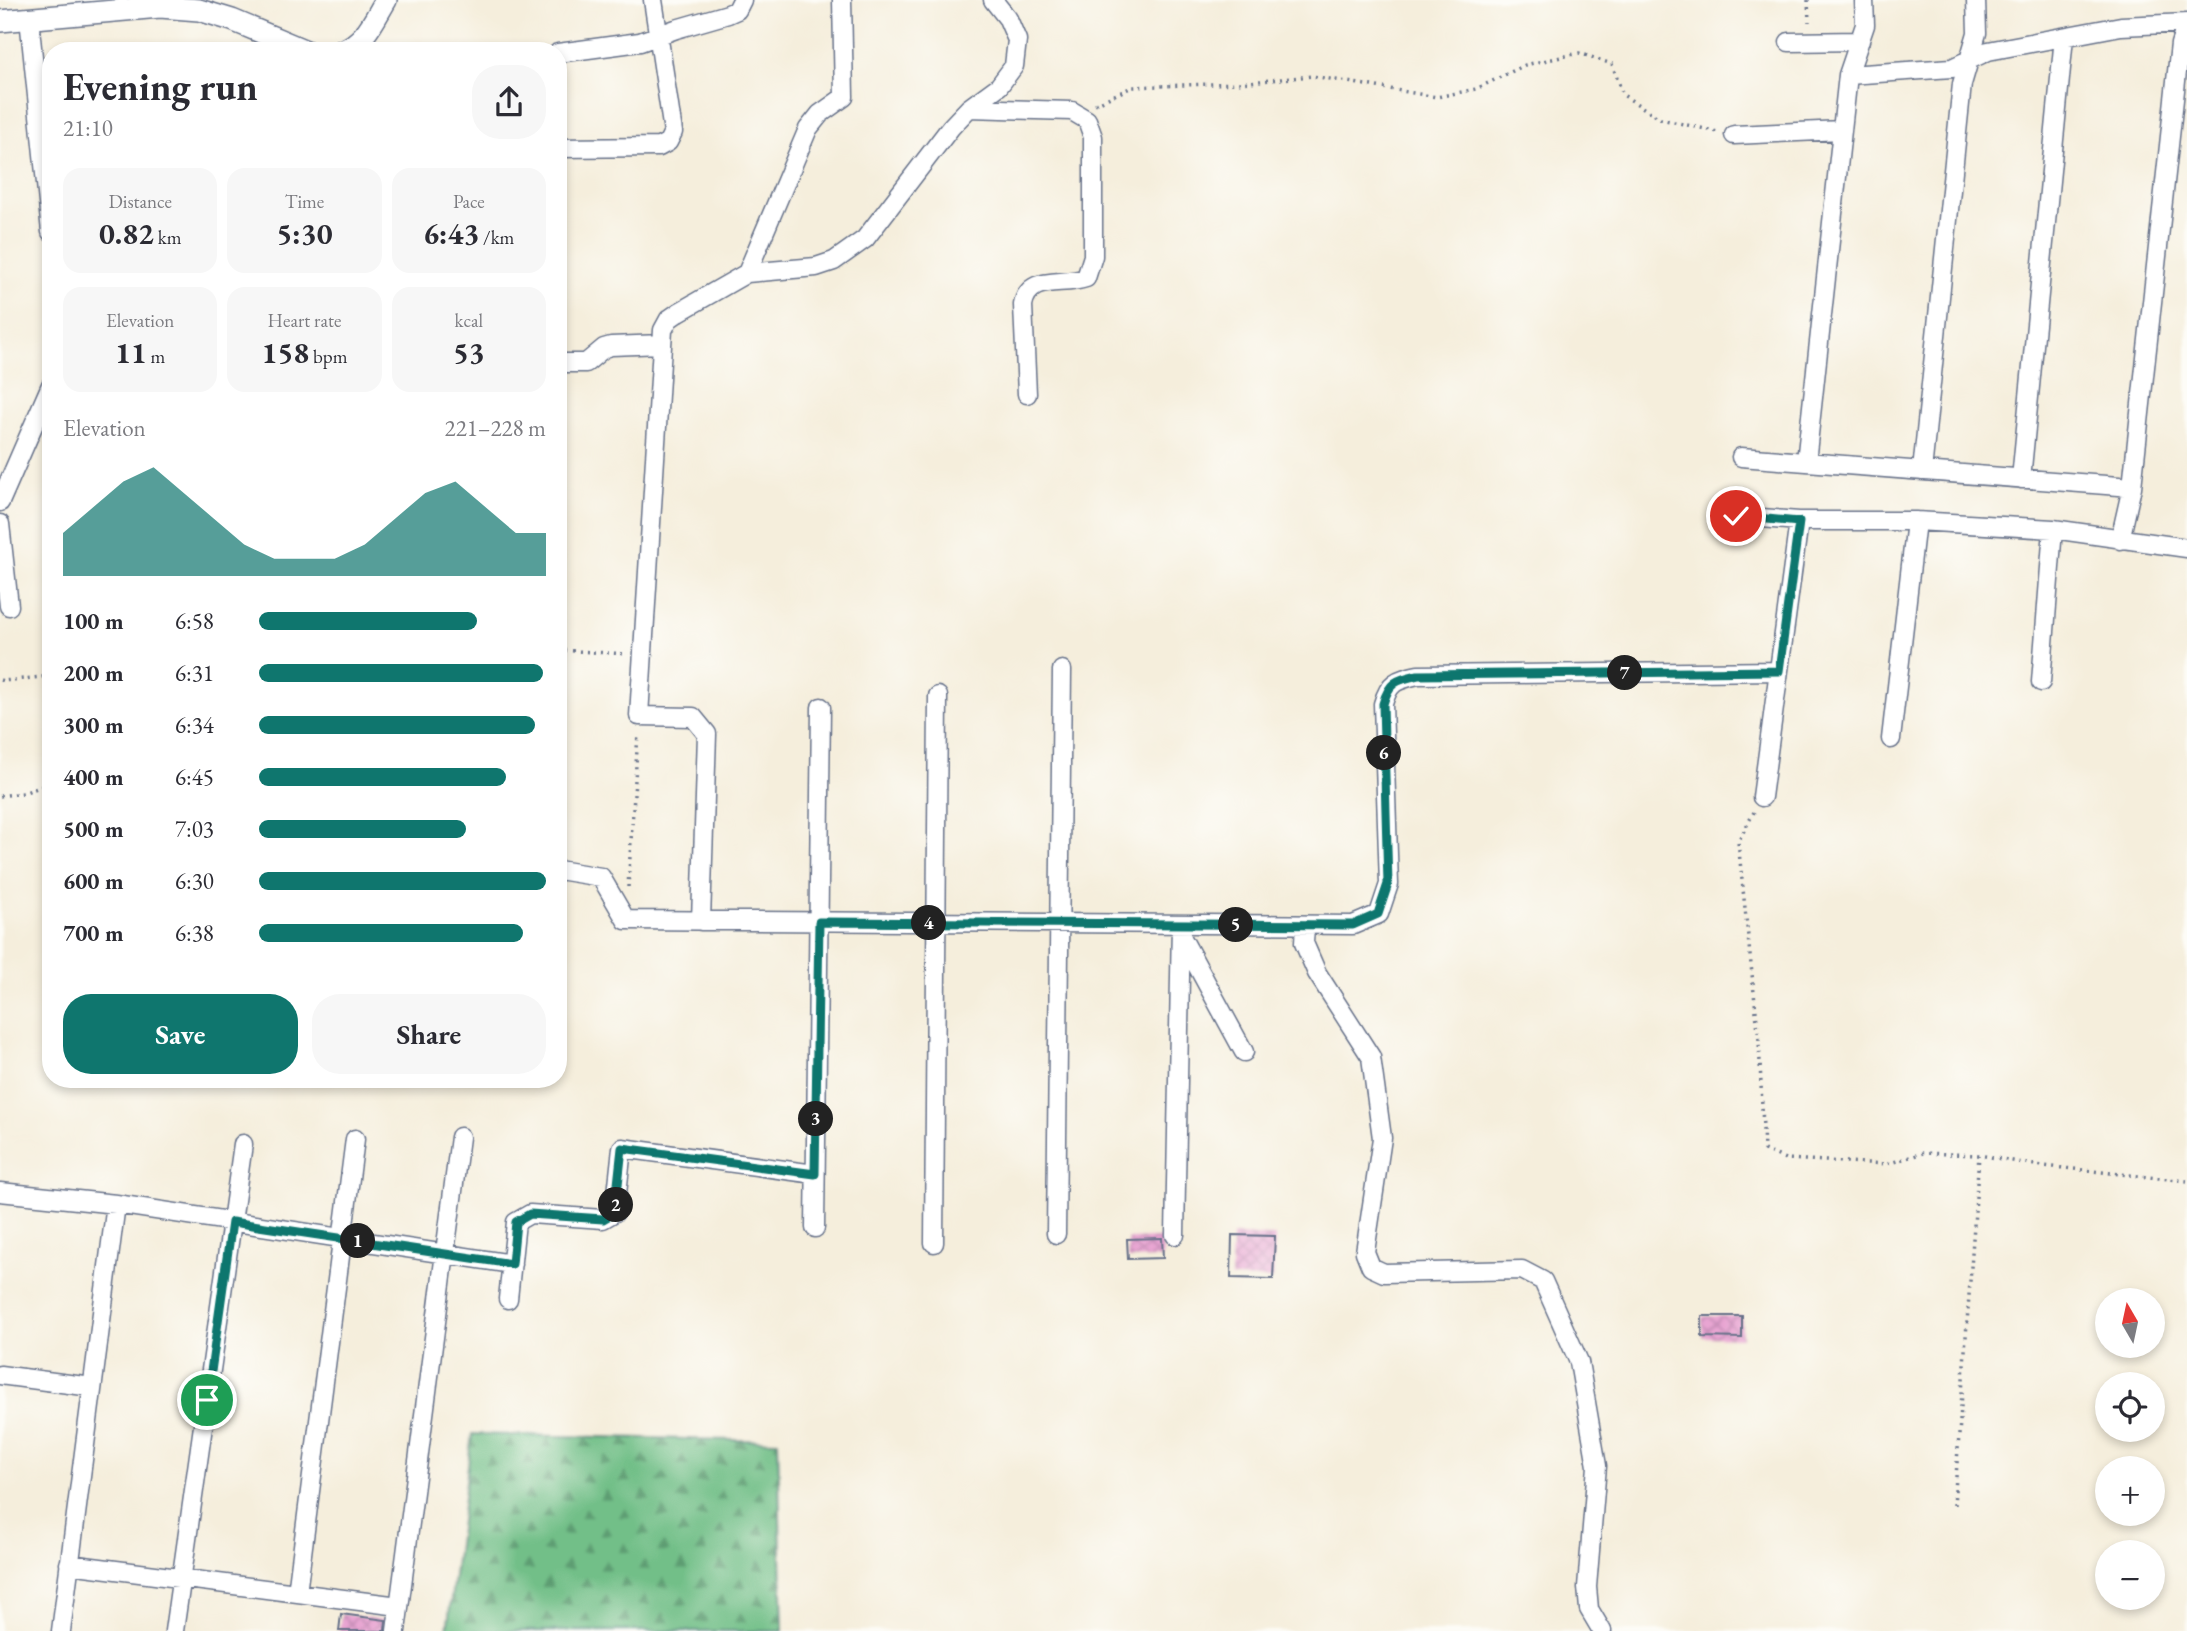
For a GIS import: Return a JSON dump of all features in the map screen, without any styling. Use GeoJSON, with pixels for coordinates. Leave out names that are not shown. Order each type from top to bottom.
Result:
{"type":"FeatureCollection","features":[{"type":"Feature","properties":{"kind":"street"},"geometry":{"type":"LineString","coordinates":[[360,42],[366,36],[386,0]]}},
{"type":"Feature","properties":{"kind":"street"},"geometry":{"type":"LineString","coordinates":[[567,148],[659,147],[668,142],[673,132],[653,0]]}},
{"type":"Feature","properties":{"kind":"street"},"geometry":{"type":"LineString","coordinates":[[567,52],[640,42],[728,15],[737,10],[742,0]]}},
{"type":"Feature","properties":{"kind":"street"},"geometry":{"type":"LineString","coordinates":[[747,273],[808,129],[820,114],[844,97],[842,0]]}},
{"type":"Feature","properties":{"kind":"street"},"geometry":{"type":"LineString","coordinates":[[701,921],[707,734],[693,717],[639,716],[663,330],[669,319],[747,273],[816,267],[834,261],[866,240],[951,127],[969,108],[999,86],[1014,66],[1017,40],[1008,19],[993,0]]}},
{"type":"Feature","properties":{"kind":"street"},"geometry":{"type":"LineString","coordinates":[[1806,462],[1848,75],[1865,25],[1864,0]]}},
{"type":"Feature","properties":{"kind":"street"},"geometry":{"type":"LineString","coordinates":[[1922,471],[1962,85],[1977,33],[1976,0]]}},
{"type":"Feature","properties":{"kind":"street"},"geometry":{"type":"LineString","coordinates":[[0,20],[160,7],[199,10],[232,20],[285,42]]}},
{"type":"Feature","properties":{"kind":"street"},"geometry":{"type":"LineString","coordinates":[[29,19],[42,145]]}},
{"type":"Feature","properties":{"kind":"street"},"geometry":{"type":"LineString","coordinates":[[1848,75],[1952,68],[1988,51],[2122,26],[2187,23],[2180,44],[2132,487],[2120,540]]}},
{"type":"Feature","properties":{"kind":"street"},"geometry":{"type":"LineString","coordinates":[[2021,479],[2064,37]]}},
{"type":"Feature","properties":{"kind":"street"},"geometry":{"type":"LineString","coordinates":[[1789,42],[1860,41]]}},
{"type":"Feature","properties":{"kind":"street"},"geometry":{"type":"LineString","coordinates":[[969,108],[1072,111],[1087,120],[1093,137],[1093,256],[1086,278],[1075,282],[1042,284],[1025,294],[1023,305],[1027,394]]}},
{"type":"Feature","properties":{"kind":"street"},"geometry":{"type":"LineString","coordinates":[[1734,135],[1842,130]]}},
{"type":"Feature","properties":{"kind":"street"},"geometry":{"type":"LineString","coordinates":[[567,363],[586,363],[604,348],[611,346],[662,344]]}},
{"type":"Feature","properties":{"kind":"street"},"geometry":{"type":"LineString","coordinates":[[0,502],[42,406]]}},
{"type":"Feature","properties":{"kind":"street"},"geometry":{"type":"LineString","coordinates":[[1741,457],[2132,487]]}},
{"type":"Feature","properties":{"kind":"street"},"geometry":{"type":"LineString","coordinates":[[1736,516],[1799,522],[1916,521],[2053,529],[2187,548]]}},
{"type":"Feature","properties":{"kind":"street"},"geometry":{"type":"LineString","coordinates":[[1891,739],[1916,521]]}},
{"type":"Feature","properties":{"kind":"street"},"geometry":{"type":"LineString","coordinates":[[1762,797],[1799,522]]}},
{"type":"Feature","properties":{"kind":"street"},"geometry":{"type":"LineString","coordinates":[[0,524],[9,606]]}},
{"type":"Feature","properties":{"kind":"street"},"geometry":{"type":"LineString","coordinates":[[2041,682],[2053,529]]}},
{"type":"Feature","properties":{"kind":"street"},"geometry":{"type":"LineString","coordinates":[[1056,1234],[1062,670]]}},
{"type":"Feature","properties":{"kind":"street"},"geometry":{"type":"LineString","coordinates":[[567,871],[601,877],[626,920],[1060,924],[1181,931],[1353,925],[1378,914],[1388,884],[1383,704],[1388,688],[1401,679],[1418,675],[1779,671]]}},
{"type":"Feature","properties":{"kind":"street"},"geometry":{"type":"LineString","coordinates":[[934,1243],[939,696]]}},
{"type":"Feature","properties":{"kind":"street"},"geometry":{"type":"LineString","coordinates":[[815,1228],[821,707]]}},
{"type":"Feature","properties":{"kind":"street"},"geometry":{"type":"LineString","coordinates":[[1305,926],[1304,943],[1317,973],[1371,1057],[1381,1138],[1365,1252],[1371,1267],[1384,1273],[1522,1270],[1543,1281],[1579,1362],[1597,1466],[1587,1587],[1589,1609],[1602,1631]]}},
{"type":"Feature","properties":{"kind":"street"},"geometry":{"type":"LineString","coordinates":[[1181,931],[1244,1052]]}},
{"type":"Feature","properties":{"kind":"street"},"geometry":{"type":"LineString","coordinates":[[1175,1235],[1181,931]]}},
{"type":"Feature","properties":{"kind":"street"},"geometry":{"type":"LineString","coordinates":[[396,1631],[460,1137]]}},
{"type":"Feature","properties":{"kind":"street"},"geometry":{"type":"LineString","coordinates":[[297,1593],[355,1139]]}},
{"type":"Feature","properties":{"kind":"street"},"geometry":{"type":"LineString","coordinates":[[174,1631],[243,1144]]}},
{"type":"Feature","properties":{"kind":"street"},"geometry":{"type":"LineString","coordinates":[[508,1299],[516,1222],[530,1214],[603,1219],[615,1212],[622,1148],[815,1174]]}},
{"type":"Feature","properties":{"kind":"street"},"geometry":{"type":"LineString","coordinates":[[0,1192],[117,1204],[512,1264]]}},
{"type":"Feature","properties":{"kind":"street"},"geometry":{"type":"LineString","coordinates":[[61,1631],[117,1204]]}},
{"type":"Feature","properties":{"kind":"street"},"geometry":{"type":"LineString","coordinates":[[0,1376],[92,1388]]}},
{"type":"Feature","properties":{"kind":"street"},"geometry":{"type":"LineString","coordinates":[[69,1564],[399,1606]]}},
{"type":"Feature","properties":{"kind":"path"},"geometry":{"type":"LineString","coordinates":[[1087,120],[1093,105],[1132,87],[1239,83],[1312,76],[1437,97],[1476,89],[1525,65],[1579,54],[1612,64],[1623,95],[1661,119],[1734,135]]}},
{"type":"Feature","properties":{"kind":"path"},"geometry":{"type":"LineString","coordinates":[[567,651],[643,655]]}},
{"type":"Feature","properties":{"kind":"path"},"geometry":{"type":"LineString","coordinates":[[0,680],[42,677]]}},
{"type":"Feature","properties":{"kind":"path"},"geometry":{"type":"LineString","coordinates":[[626,920],[639,716]]}},
{"type":"Feature","properties":{"kind":"path"},"geometry":{"type":"LineString","coordinates":[[0,796],[23,793],[42,786]]}},
{"type":"Feature","properties":{"kind":"path"},"geometry":{"type":"LineString","coordinates":[[1762,797],[1738,842],[1759,1040],[1764,1150],[1785,1159],[1887,1164],[1923,1153],[1979,1155],[2035,1165],[2187,1181]]}},
{"type":"Feature","properties":{"kind":"path"},"geometry":{"type":"LineString","coordinates":[[1954,1505],[1979,1155]]}},
{"type":"Feature","properties":{"kind":"green space"},"geometry":{"type":"Polygon","coordinates":[[[472,1434],[778,1441],[783,1631],[447,1631],[472,1434]]]}},
{"type":"Feature","properties":{"kind":"building"},"geometry":{"type":"Polygon","coordinates":[[[1232,1235],[1275,1236],[1273,1279],[1231,1278],[1232,1235]]]}},
{"type":"Feature","properties":{"kind":"building"},"geometry":{"type":"Polygon","coordinates":[[[1162,1238],[1163,1258],[1128,1259],[1127,1239],[1162,1238]]]}},
{"type":"Feature","properties":{"kind":"building"},"geometry":{"type":"Polygon","coordinates":[[[1702,1316],[1742,1316],[1742,1338],[1702,1337],[1702,1316]]]}},
{"type":"Feature","properties":{"kind":"building"},"geometry":{"type":"Polygon","coordinates":[[[341,1614],[386,1620],[385,1631],[339,1631],[341,1614]]]}},
{"type":"Feature","properties":{"kind":"route"},"geometry":{"type":"LineString","coordinates":[[207,1400],[232,1222],[512,1264],[516,1222],[530,1214],[603,1219],[615,1212],[622,1148],[815,1174],[819,922],[1353,925],[1378,914],[1388,884],[1383,704],[1388,688],[1401,679],[1418,675],[1779,671],[1799,522],[1736,516]]}}]}
